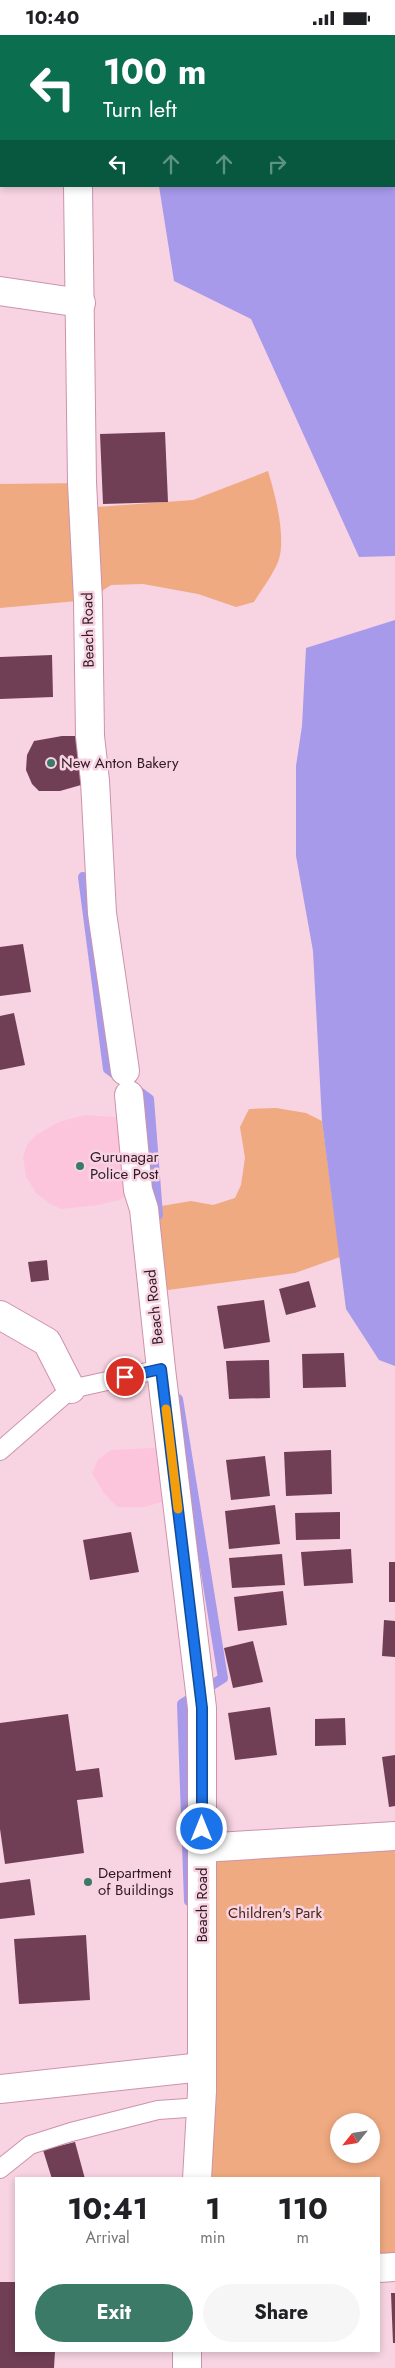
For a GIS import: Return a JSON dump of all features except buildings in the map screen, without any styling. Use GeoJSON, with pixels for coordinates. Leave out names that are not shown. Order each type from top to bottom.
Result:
{"type":"FeatureCollection","features":[{"type":"Feature","properties":{"kind":"main road","name":"Beach Road"},"geometry":{"type":"LineString","coordinates":[[78,187],[82,483],[88,600],[90,736],[95,781],[102,913],[127,1083],[138,1190],[144,1209],[161,1369],[202,1708],[202,2067],[197,2177]]}},
{"type":"Feature","properties":{"kind":"main road"},"geometry":{"type":"LineString","coordinates":[[0,291],[81,303]]}},
{"type":"Feature","properties":{"kind":"main road"},"geometry":{"type":"LineString","coordinates":[[0,1315],[47,1343],[71,1389]]}},
{"type":"Feature","properties":{"kind":"main road"},"geometry":{"type":"LineString","coordinates":[[202,1848],[395,1836]]}},
{"type":"Feature","properties":{"kind":"main road"},"geometry":{"type":"LineString","coordinates":[[0,2089],[202,2067]]}},
{"type":"Feature","properties":{"kind":"main road"},"geometry":{"type":"LineString","coordinates":[[380,2268],[395,2267]]}},
{"type":"Feature","properties":{"kind":"main road"},"geometry":{"type":"LineString","coordinates":[[187,2368],[188,2352]]}},
{"type":"Feature","properties":{"kind":"lane"},"geometry":{"type":"LineString","coordinates":[[0,1451],[71,1389],[161,1369]]}},
{"type":"Feature","properties":{"kind":"lane"},"geometry":{"type":"LineString","coordinates":[[0,2169],[30,2145],[71,2132],[158,2110],[201,2107]]}},
{"type":"Feature","properties":{"kind":"shaded area"},"geometry":{"type":"Polygon","coordinates":[[[159,187],[395,187],[395,556],[359,557],[251,319],[174,281],[159,187]]]}},
{"type":"Feature","properties":{"kind":"shaded area"},"geometry":{"type":"Polygon","coordinates":[[[395,620],[395,1366],[379,1360],[346,1309],[322,1121],[313,951],[296,856],[296,766],[302,726],[306,648],[395,620]]]}},
{"type":"Feature","properties":{"kind":"shaded area","name":"Gurunagar Police Post"},"geometry":{"type":"Polygon","coordinates":[[[85,1115],[131,1118],[138,1190],[119,1200],[98,1205],[61,1209],[36,1193],[26,1176],[23,1157],[27,1145],[36,1135],[59,1122],[85,1115]]]}},
{"type":"Feature","properties":{"kind":"shaded area"},"geometry":{"type":"Polygon","coordinates":[[[170,1447],[176,1498],[144,1507],[117,1507],[104,1493],[92,1473],[98,1460],[111,1450],[170,1447]]]}},
{"type":"Feature","properties":{"kind":"green space"},"geometry":{"type":"Polygon","coordinates":[[[268,471],[281,529],[280,552],[273,572],[254,602],[236,607],[198,594],[143,584],[111,585],[88,600],[0,608],[0,484],[82,483],[83,508],[193,500],[268,471]]]}},
{"type":"Feature","properties":{"kind":"green space"},"geometry":{"type":"Polygon","coordinates":[[[276,1108],[306,1113],[322,1121],[340,1257],[295,1273],[153,1292],[144,1209],[191,1201],[213,1205],[235,1198],[241,1185],[245,1158],[240,1127],[249,1109],[276,1108]]]}},
{"type":"Feature","properties":{"kind":"green space","name":"Children's Park"},"geometry":{"type":"Polygon","coordinates":[[[395,1836],[395,2267],[380,2268],[380,2177],[197,2177],[202,1848],[395,1836]]]}},
{"type":"Feature","properties":{"kind":"waterway"},"geometry":{"type":"LineString","coordinates":[[83,877],[108,1069],[149,1099],[158,1215]]}},
{"type":"Feature","properties":{"kind":"waterway"},"geometry":{"type":"LineString","coordinates":[[178,1399],[223,1678],[182,1704],[189,1901]]}},
{"type":"Feature","properties":{"kind":"slow traffic"},"geometry":{"type":"LineString","coordinates":[[166,1409],[178,1509]]}},
{"type":"Feature","properties":{"kind":"place","name":"New Anton Bakery"},"geometry":{"type":"Point","coordinates":[51,763]}},
{"type":"Feature","properties":{"kind":"place","name":"Gurunagar Police Post"},"geometry":{"type":"Point","coordinates":[80,1166]}},
{"type":"Feature","properties":{"kind":"place","name":"Department of Buildings"},"geometry":{"type":"Point","coordinates":[88,1882]}},
{"type":"Feature","properties":{"kind":"route"},"geometry":{"type":"LineString","coordinates":[[125,1377],[161,1369],[202,1708],[202,1829]]}}]}
